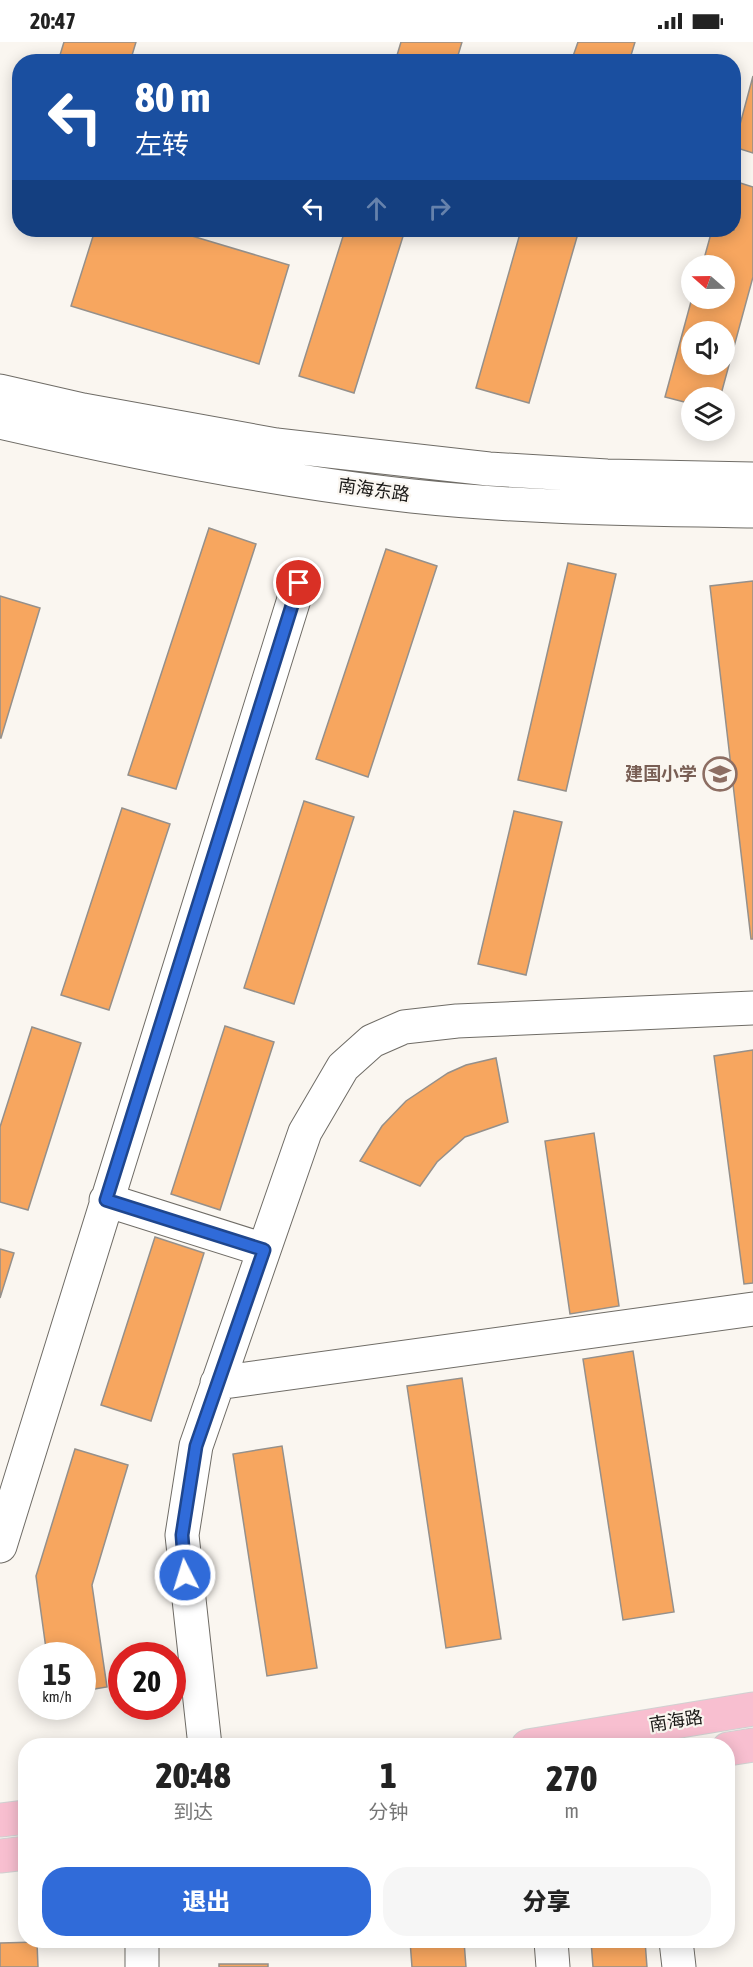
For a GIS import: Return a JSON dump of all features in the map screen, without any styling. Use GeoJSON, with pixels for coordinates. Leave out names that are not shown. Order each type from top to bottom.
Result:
{"type":"FeatureCollection","features":[{"type":"Feature","properties":{"kind":"main road","name":"南海路"},"geometry":{"type":"LineString","coordinates":[[578,1738],[753,1709]]}},
{"type":"Feature","properties":{"kind":"main road"},"geometry":{"type":"LineString","coordinates":[[735,1748],[753,1745]]}},
{"type":"Feature","properties":{"kind":"main road"},"geometry":{"type":"LineString","coordinates":[[0,1820],[18,1818]]}},
{"type":"Feature","properties":{"kind":"main road"},"geometry":{"type":"LineString","coordinates":[[0,1856],[18,1854]]}},
{"type":"Feature","properties":{"kind":"street","name":"南海东路"},"geometry":{"type":"LineString","coordinates":[[0,391],[83,410],[276,445],[489,469],[607,476],[753,479]]}},
{"type":"Feature","properties":{"kind":"street","name":"南海东路"},"geometry":{"type":"LineString","coordinates":[[0,422],[234,470],[412,496],[570,507],[753,511]]}},
{"type":"Feature","properties":{"kind":"street"},"geometry":{"type":"LineString","coordinates":[[0,1546],[299,583]]}},
{"type":"Feature","properties":{"kind":"street"},"geometry":{"type":"LineString","coordinates":[[204,1738],[182,1535],[196,1446],[305,1132],[343,1067],[372,1041],[404,1027],[458,1021],[753,1008]]}},
{"type":"Feature","properties":{"kind":"street"},"geometry":{"type":"LineString","coordinates":[[106,1200],[264,1250]]}},
{"type":"Feature","properties":{"kind":"street"},"geometry":{"type":"LineString","coordinates":[[218,1383],[753,1309]]}},
{"type":"Feature","properties":{"kind":"street"},"geometry":{"type":"LineString","coordinates":[[142,1948],[142,1967]]}},
{"type":"Feature","properties":{"kind":"street"},"geometry":{"type":"LineString","coordinates":[[552,1948],[553,1967]]}},
{"type":"Feature","properties":{"kind":"street"},"geometry":{"type":"LineString","coordinates":[[677,1948],[679,1967]]}},
{"type":"Feature","properties":{"kind":"building"},"geometry":{"type":"Polygon","coordinates":[[[64,42],[136,42],[132,54],[60,54],[64,42]]]}},
{"type":"Feature","properties":{"kind":"building"},"geometry":{"type":"Polygon","coordinates":[[[401,42],[462,42],[458,54],[397,54],[401,42]]]}},
{"type":"Feature","properties":{"kind":"building"},"geometry":{"type":"Polygon","coordinates":[[[578,42],[635,42],[631,54],[574,54],[578,42]]]}},
{"type":"Feature","properties":{"kind":"building"},"geometry":{"type":"Polygon","coordinates":[[[753,76],[753,153],[741,149],[741,121],[753,76]]]}},
{"type":"Feature","properties":{"kind":"building"},"geometry":{"type":"Polygon","coordinates":[[[741,183],[753,187],[753,277],[735,343],[735,321],[686,321],[689,309],[735,309],[735,255],[705,255],[710,237],[741,237],[741,183]]]}},
{"type":"Feature","properties":{"kind":"building"},"geometry":{"type":"Polygon","coordinates":[[[93,237],[195,237],[289,265],[259,364],[71,306],[93,237]]]}},
{"type":"Feature","properties":{"kind":"building"},"geometry":{"type":"Polygon","coordinates":[[[343,237],[403,237],[354,393],[299,376],[343,237]]]}},
{"type":"Feature","properties":{"kind":"building"},"geometry":{"type":"Polygon","coordinates":[[[519,237],[577,237],[529,403],[476,388],[519,237]]]}},
{"type":"Feature","properties":{"kind":"building"},"geometry":{"type":"Polygon","coordinates":[[[681,338],[681,375],[726,375],[723,387],[681,387],[681,401],[665,397],[681,338]]]}},
{"type":"Feature","properties":{"kind":"building"},"geometry":{"type":"Polygon","coordinates":[[[209,528],[256,544],[176,789],[128,775],[209,528]]]}},
{"type":"Feature","properties":{"kind":"building"},"geometry":{"type":"Polygon","coordinates":[[[386,549],[437,566],[368,777],[316,759],[386,549]]]}},
{"type":"Feature","properties":{"kind":"building"},"geometry":{"type":"Polygon","coordinates":[[[568,563],[616,574],[566,791],[518,780],[568,563]]]}},
{"type":"Feature","properties":{"kind":"building"},"geometry":{"type":"Polygon","coordinates":[[[753,581],[753,939],[751,939],[710,586],[753,581]]]}},
{"type":"Feature","properties":{"kind":"building"},"geometry":{"type":"Polygon","coordinates":[[[0,596],[40,608],[1,738],[0,738],[0,596]]]}},
{"type":"Feature","properties":{"kind":"building"},"geometry":{"type":"Polygon","coordinates":[[[304,801],[354,817],[294,1004],[244,988],[304,801]]]}},
{"type":"Feature","properties":{"kind":"building"},"geometry":{"type":"Polygon","coordinates":[[[122,808],[170,824],[109,1010],[61,995],[122,808]]]}},
{"type":"Feature","properties":{"kind":"building"},"geometry":{"type":"Polygon","coordinates":[[[514,811],[562,822],[526,975],[478,964],[514,811]]]}},
{"type":"Feature","properties":{"kind":"building"},"geometry":{"type":"Polygon","coordinates":[[[225,1026],[274,1042],[220,1210],[171,1194],[225,1026]]]}},
{"type":"Feature","properties":{"kind":"building"},"geometry":{"type":"Polygon","coordinates":[[[32,1027],[81,1043],[28,1210],[0,1202],[0,1127],[32,1027]]]}},
{"type":"Feature","properties":{"kind":"building"},"geometry":{"type":"Polygon","coordinates":[[[753,1050],[753,1283],[744,1284],[714,1056],[753,1050]]]}},
{"type":"Feature","properties":{"kind":"building"},"geometry":{"type":"Polygon","coordinates":[[[496,1058],[508,1122],[465,1137],[437,1162],[420,1186],[360,1161],[382,1126],[406,1101],[448,1073],[466,1065],[496,1058]]]}},
{"type":"Feature","properties":{"kind":"building"},"geometry":{"type":"Polygon","coordinates":[[[594,1133],[619,1306],[570,1314],[545,1141],[594,1133]]]}},
{"type":"Feature","properties":{"kind":"building"},"geometry":{"type":"Polygon","coordinates":[[[155,1237],[204,1253],[151,1421],[101,1405],[155,1237]]]}},
{"type":"Feature","properties":{"kind":"building"},"geometry":{"type":"Polygon","coordinates":[[[0,1249],[14,1253],[0,1298],[0,1249]]]}},
{"type":"Feature","properties":{"kind":"building"},"geometry":{"type":"Polygon","coordinates":[[[633,1351],[674,1612],[623,1620],[583,1359],[633,1351]]]}},
{"type":"Feature","properties":{"kind":"building"},"geometry":{"type":"Polygon","coordinates":[[[462,1378],[501,1639],[446,1648],[407,1386],[462,1378]]]}},
{"type":"Feature","properties":{"kind":"building"},"geometry":{"type":"Polygon","coordinates":[[[282,1446],[317,1668],[267,1676],[233,1454],[282,1446]]]}},
{"type":"Feature","properties":{"kind":"building"},"geometry":{"type":"Polygon","coordinates":[[[75,1449],[128,1465],[92,1585],[107,1687],[96,1689],[96,1642],[45,1642],[36,1576],[75,1449]]]}},
{"type":"Feature","properties":{"kind":"building"},"geometry":{"type":"Polygon","coordinates":[[[0,1943],[18,1943],[18,1948],[37,1948],[38,1967],[0,1967],[0,1943]]]}},
{"type":"Feature","properties":{"kind":"building"},"geometry":{"type":"Polygon","coordinates":[[[411,1948],[465,1948],[466,1967],[412,1967],[411,1948]]]}},
{"type":"Feature","properties":{"kind":"building"},"geometry":{"type":"Polygon","coordinates":[[[592,1948],[646,1948],[647,1967],[593,1967],[592,1948]]]}},
{"type":"Feature","properties":{"kind":"building"},"geometry":{"type":"Polygon","coordinates":[[[219,1964],[268,1964],[268,1967],[219,1967],[219,1964]]]}},
{"type":"Feature","properties":{"kind":"place","name":"建国小学"},"geometry":{"type":"Point","coordinates":[720,774]}},
{"type":"Feature","properties":{"kind":"route"},"geometry":{"type":"LineString","coordinates":[[185,1575],[182,1535],[196,1446],[264,1250],[106,1200],[299,583]]}}]}
